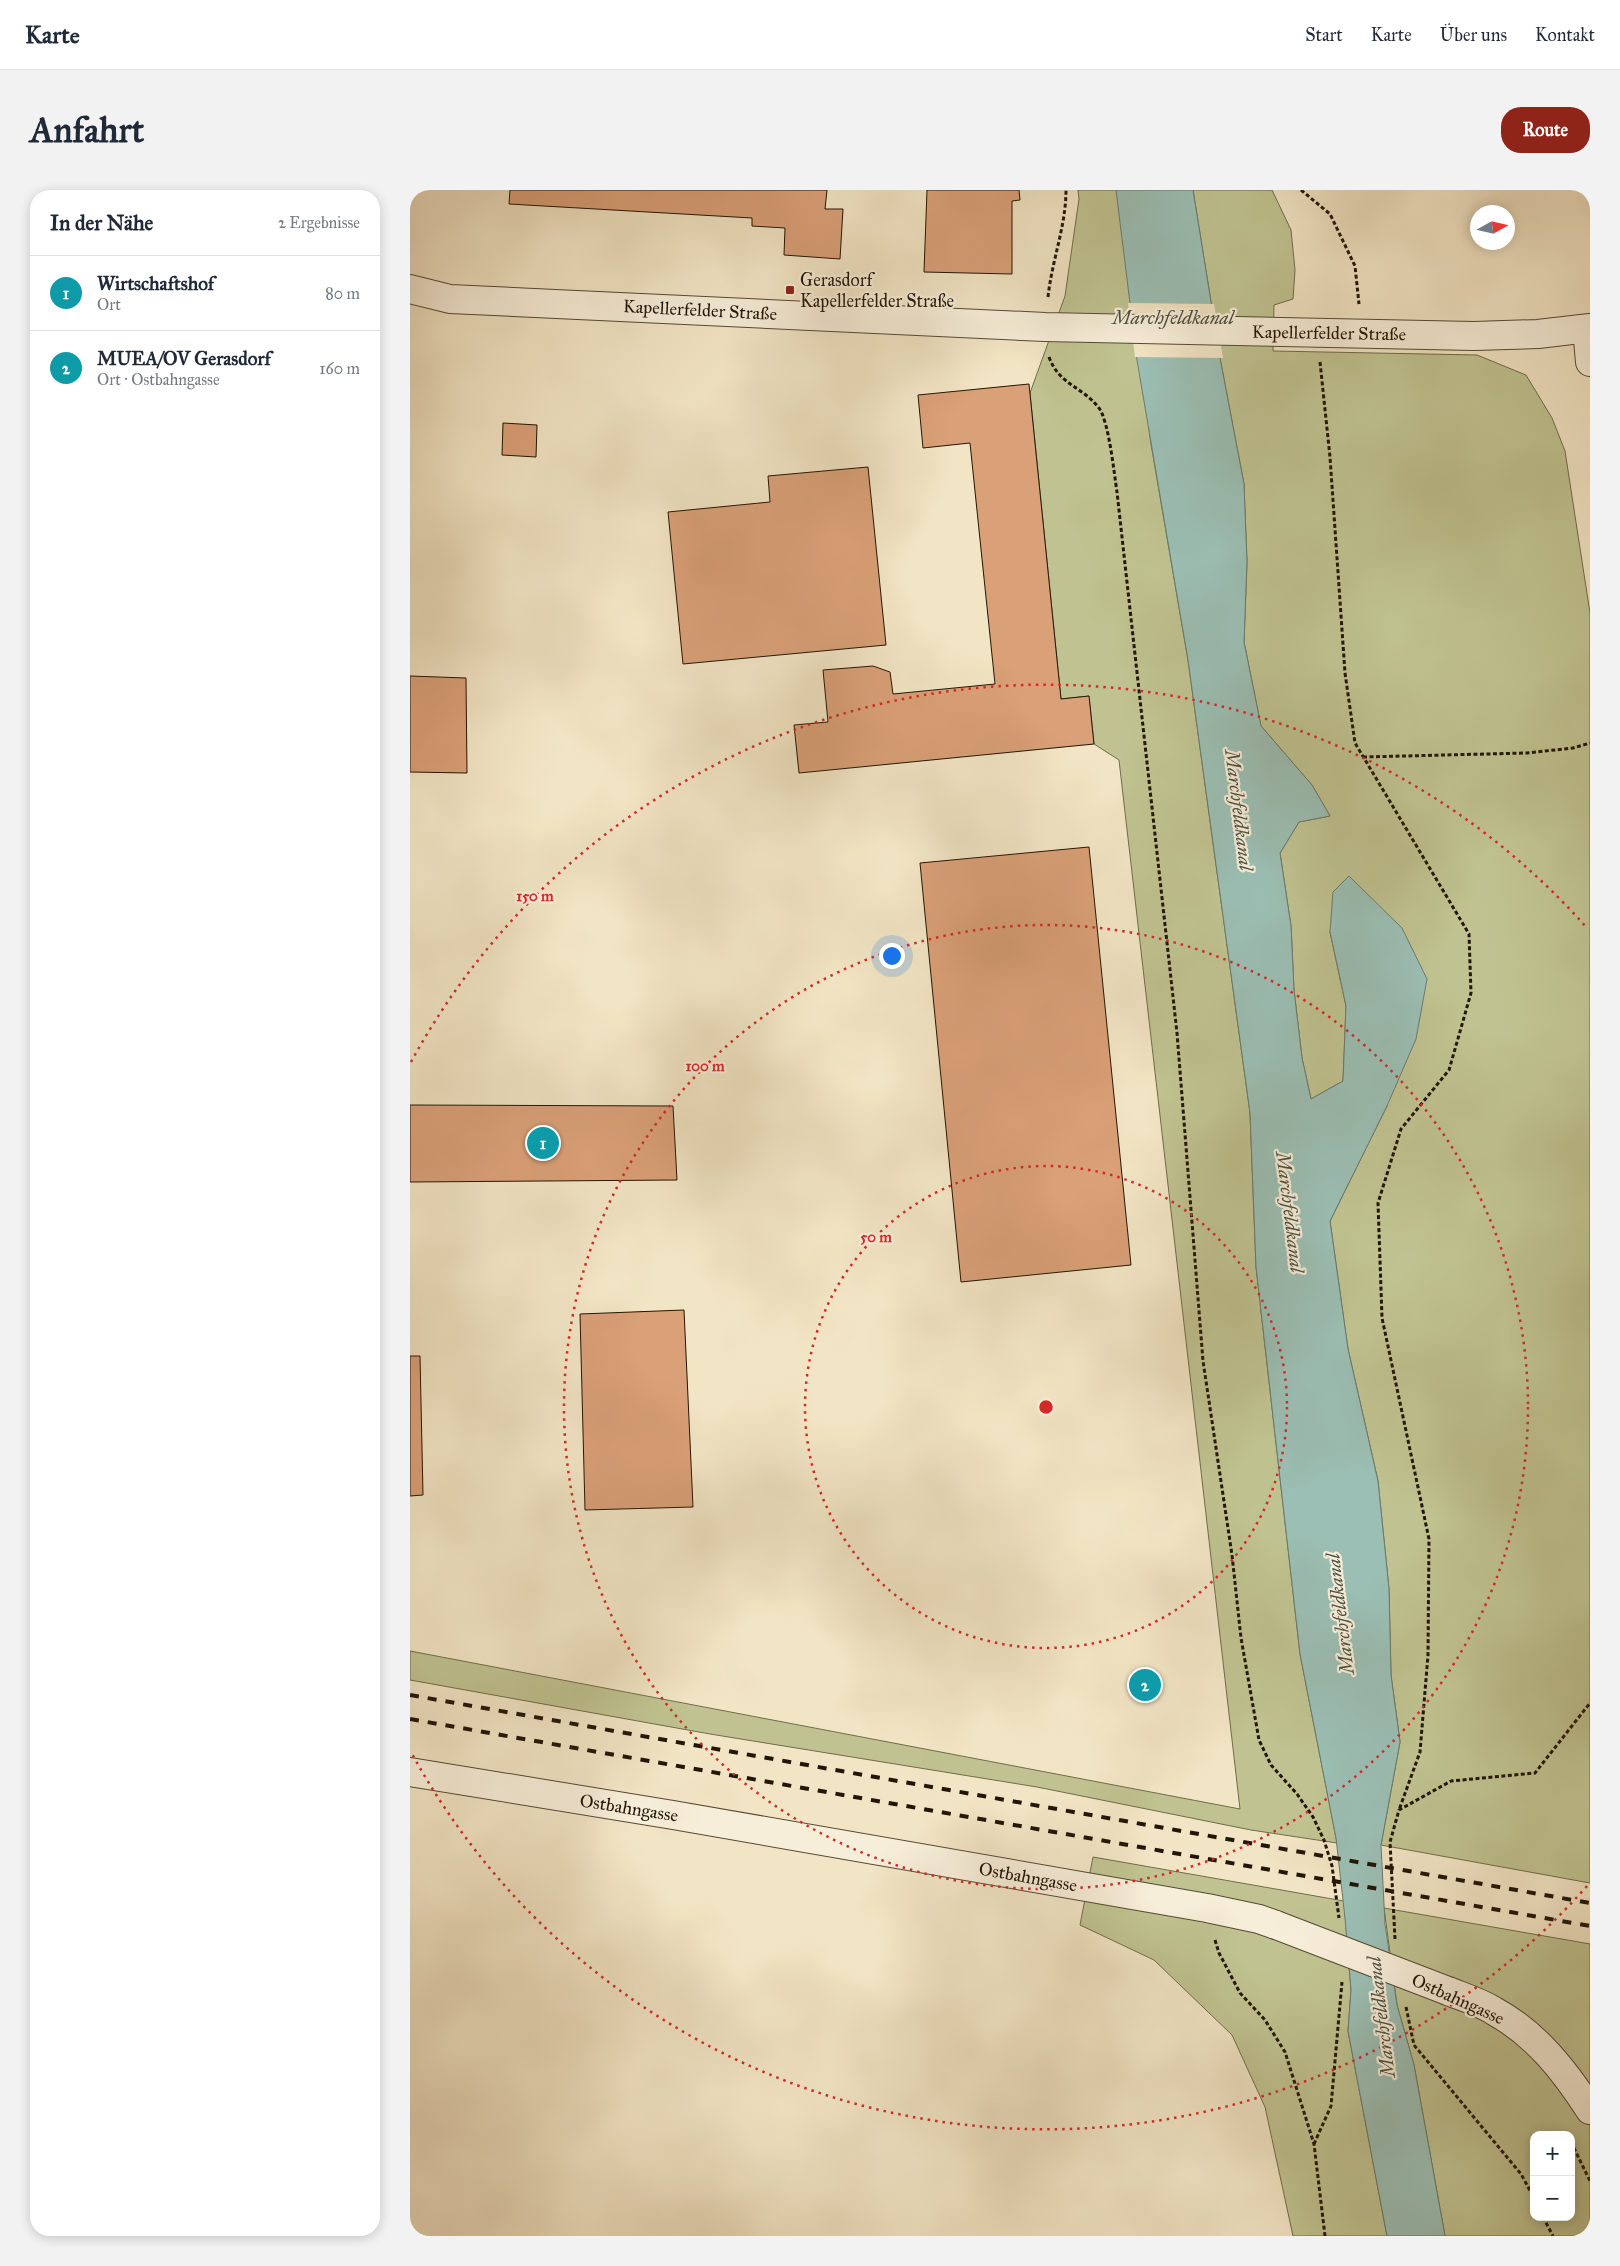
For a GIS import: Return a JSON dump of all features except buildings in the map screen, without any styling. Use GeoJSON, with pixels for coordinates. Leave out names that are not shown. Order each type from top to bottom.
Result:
{"type":"FeatureCollection","features":[{"type":"Feature","properties":{"kind":"street","name":"Kapellerfelder Straße"},"geometry":{"type":"LineString","coordinates":[[410,289],[450,299],[1045,327],[1474,336],[1538,334],[1589,328]]}},
{"type":"Feature","properties":{"kind":"street"},"geometry":{"type":"LineString","coordinates":[[1589,328],[1590,362]]}},
{"type":"Feature","properties":{"kind":"street","name":"Ostbahngasse"},"geometry":{"type":"LineString","coordinates":[[410,1772],[682,1816],[1259,1918],[1494,2010],[1533,2038],[1567,2074],[1590,2110]]}},
{"type":"Feature","properties":{"kind":"path"},"geometry":{"type":"LineString","coordinates":[[1066,190],[1066,212],[1051,270],[1045,327],[1046,347],[1053,367],[1067,383],[1086,393],[1101,411],[1108,440],[1118,501],[1177,1033],[1208,1404],[1232,1555],[1241,1638],[1259,1740],[1271,1765],[1297,1794]]}},
{"type":"Feature","properties":{"kind":"path"},"geometry":{"type":"LineString","coordinates":[[1301,190],[1330,214],[1355,266],[1362,335]]}},
{"type":"Feature","properties":{"kind":"path"},"geometry":{"type":"LineString","coordinates":[[1317,334],[1330,456],[1345,672],[1355,743],[1469,934],[1470,993],[1449,1070],[1401,1129],[1378,1203],[1382,1318],[1429,1539],[1428,1655],[1420,1752],[1399,1810],[1390,1842],[1396,1944]]}},
{"type":"Feature","properties":{"kind":"path"},"geometry":{"type":"LineString","coordinates":[[1363,757],[1527,753],[1573,748],[1590,743]]}},
{"type":"Feature","properties":{"kind":"path"},"geometry":{"type":"LineString","coordinates":[[1399,1810],[1451,1781],[1535,1773],[1590,1703]]}},
{"type":"Feature","properties":{"kind":"path"},"geometry":{"type":"LineString","coordinates":[[1207,1908],[1219,1953],[1240,1993],[1265,2020],[1285,2052],[1314,2144],[1325,2236]]}},
{"type":"Feature","properties":{"kind":"path"},"geometry":{"type":"LineString","coordinates":[[1405,2000],[1414,2046],[1521,2174],[1530,2191]]}},
{"type":"Feature","properties":{"kind":"path"},"geometry":{"type":"LineString","coordinates":[[1575,2150],[1590,2180]]}},
{"type":"Feature","properties":{"kind":"path"},"geometry":{"type":"LineString","coordinates":[[1545,2221],[1553,2236]]}},
{"type":"Feature","properties":{"kind":"green space"},"geometry":{"type":"Polygon","coordinates":[[[1078,190],[1118,190],[1151,444],[1188,660],[1250,1113],[1256,1267],[1300,1654],[1337,1843],[1251,1830],[1037,1787],[710,1734],[410,1680],[410,1651],[1240,1809],[1119,760],[1094,744],[1089,696],[1061,699],[1030,393],[1065,296],[1079,199],[1078,190]]]}},
{"type":"Feature","properties":{"kind":"green space"},"geometry":{"type":"Polygon","coordinates":[[[1193,190],[1272,190],[1291,230],[1295,270],[1293,299],[1274,305],[1273,351],[1477,355],[1526,375],[1552,418],[1565,451],[1590,613],[1590,1883],[1381,1845],[1400,1742],[1391,1675],[1389,1589],[1378,1481],[1348,1349],[1330,1221],[1387,1106],[1330,932],[1346,1006],[1343,1081],[1311,1099],[1302,1058],[1294,990],[1291,926],[1280,853],[1299,822],[1330,816],[1312,785],[1261,726],[1244,642],[1247,562],[1244,484],[1220,358],[1193,190]]]}},
{"type":"Feature","properties":{"kind":"green space"},"geometry":{"type":"Polygon","coordinates":[[[1093,1857],[1344,1901],[1351,1990],[1348,2031],[1387,2236],[1293,2236],[1265,2107],[1232,2035],[1154,1960],[1080,1925],[1093,1857]]]}},
{"type":"Feature","properties":{"kind":"green space"},"geometry":{"type":"Polygon","coordinates":[[[1384,1908],[1590,1944],[1590,2236],[1445,2236],[1414,2065],[1397,2005],[1384,1908]]]}},
{"type":"Feature","properties":{"kind":"water","name":"Marchfeldkanal"},"geometry":{"type":"Polygon","coordinates":[[[1116,190],[1193,190],[1220,358],[1244,484],[1247,562],[1244,642],[1261,726],[1312,785],[1330,816],[1299,822],[1280,853],[1291,926],[1294,990],[1302,1058],[1311,1099],[1343,1081],[1346,1006],[1330,932],[1333,892],[1349,876],[1402,928],[1427,979],[1416,1039],[1387,1106],[1330,1221],[1348,1349],[1378,1481],[1389,1589],[1391,1675],[1400,1742],[1381,1845],[1385,1924],[1397,2005],[1414,2065],[1445,2236],[1387,2236],[1348,2031],[1351,1990],[1336,1838],[1300,1654],[1256,1267],[1250,1113],[1188,660],[1137,360],[1116,190]]]}},
{"type":"Feature","properties":{"kind":"pier"},"geometry":{"type":"Polygon","coordinates":[[[1128,303],[1214,304],[1223,358],[1135,357],[1128,303]]]}},
{"type":"Feature","properties":{"kind":"railway"},"geometry":{"type":"LineString","coordinates":[[410,1695],[1590,1903]]}},
{"type":"Feature","properties":{"kind":"railway"},"geometry":{"type":"LineString","coordinates":[[410,1719],[1590,1926]]}},
{"type":"Feature","properties":{"kind":"place","name":"Gerasdorf Kapellerfelder Straße"},"geometry":{"type":"Point","coordinates":[790,290]}},
{"type":"Feature","properties":{"kind":"place","name":"Wirtschaftshof"},"geometry":{"type":"Point","coordinates":[543,1143]}},
{"type":"Feature","properties":{"kind":"place","name":"MUEA/OV Gerasdorf"},"geometry":{"type":"Point","coordinates":[1145,1685]}}]}
